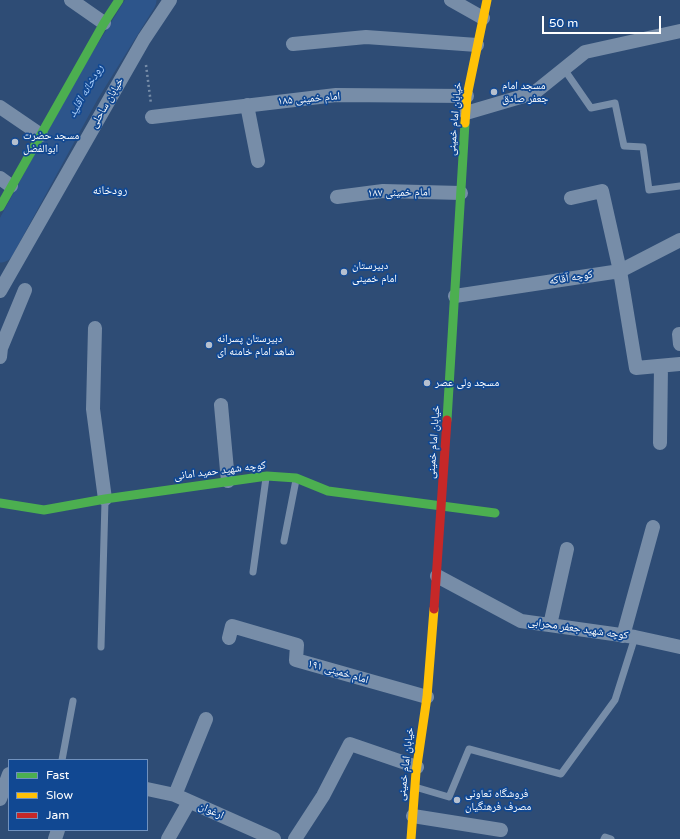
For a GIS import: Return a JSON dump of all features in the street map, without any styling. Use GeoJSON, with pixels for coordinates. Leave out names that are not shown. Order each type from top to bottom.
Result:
{"type":"FeatureCollection","features":[{"type":"Feature","properties":{"kind":"main road"},"geometry":{"type":"LineString","coordinates":[[0,207],[6,182],[41,134],[104,23],[119,0]]}},
{"type":"Feature","properties":{"kind":"main road","name":"خیابان امام خمینی"},"geometry":{"type":"LineString","coordinates":[[411,839],[417,767],[427,696],[438,576],[467,96],[487,0]]}},
{"type":"Feature","properties":{"kind":"main road","name":"کوچه شهید حمید امانی"},"geometry":{"type":"LineString","coordinates":[[0,503],[44,510],[105,499],[267,476],[296,478],[328,491],[495,513]]}},
{"type":"Feature","properties":{"kind":"street"},"geometry":{"type":"LineString","coordinates":[[71,0],[104,23]]}},
{"type":"Feature","properties":{"kind":"street","name":"خیابان ساحلی"},"geometry":{"type":"LineString","coordinates":[[0,291],[144,38],[170,0]]}},
{"type":"Feature","properties":{"kind":"street"},"geometry":{"type":"LineString","coordinates":[[451,0],[483,18]]}},
{"type":"Feature","properties":{"kind":"street"},"geometry":{"type":"LineString","coordinates":[[466,113],[534,93],[585,52],[680,31]]}},
{"type":"Feature","properties":{"kind":"street"},"geometry":{"type":"LineString","coordinates":[[293,44],[366,37],[477,45]]}},
{"type":"Feature","properties":{"kind":"street","name":"امام خمینی ۱۸۵"},"geometry":{"type":"LineString","coordinates":[[152,117],[336,95],[467,96]]}},
{"type":"Feature","properties":{"kind":"street"},"geometry":{"type":"LineString","coordinates":[[248,105],[258,161]]}},
{"type":"Feature","properties":{"kind":"street"},"geometry":{"type":"LineString","coordinates":[[0,107],[41,134]]}},
{"type":"Feature","properties":{"kind":"street","name":"امام خمینی ۱۸۷"},"geometry":{"type":"LineString","coordinates":[[337,197],[383,191],[461,193]]}},
{"type":"Feature","properties":{"kind":"street"},"geometry":{"type":"LineString","coordinates":[[572,198],[602,191],[620,271],[636,368],[680,364]]}},
{"type":"Feature","properties":{"kind":"street","name":"کوچه آقاکه"},"geometry":{"type":"LineString","coordinates":[[455,296],[620,271],[680,240]]}},
{"type":"Feature","properties":{"kind":"street"},"geometry":{"type":"LineString","coordinates":[[0,357],[1,348],[25,290]]}},
{"type":"Feature","properties":{"kind":"street"},"geometry":{"type":"LineString","coordinates":[[95,328],[93,409],[105,499]]}},
{"type":"Feature","properties":{"kind":"street"},"geometry":{"type":"LineString","coordinates":[[680,334],[680,344]]}},
{"type":"Feature","properties":{"kind":"street"},"geometry":{"type":"LineString","coordinates":[[660,443],[661,366]]}},
{"type":"Feature","properties":{"kind":"street"},"geometry":{"type":"LineString","coordinates":[[221,405],[228,481]]}},
{"type":"Feature","properties":{"kind":"street"},"geometry":{"type":"LineString","coordinates":[[629,637],[652,526]]}},
{"type":"Feature","properties":{"kind":"street"},"geometry":{"type":"LineString","coordinates":[[550,626],[567,550]]}},
{"type":"Feature","properties":{"kind":"street","name":"کوچه شهید جعفر محرابی"},"geometry":{"type":"LineString","coordinates":[[438,576],[520,621],[629,637],[680,647]]}},
{"type":"Feature","properties":{"kind":"street","name":"امام خمینی ۱۹۱"},"geometry":{"type":"LineString","coordinates":[[229,638],[232,626],[239,628],[297,645],[296,660],[427,696]]}},
{"type":"Feature","properties":{"kind":"street"},"geometry":{"type":"LineString","coordinates":[[175,795],[206,719]]}},
{"type":"Feature","properties":{"kind":"street"},"geometry":{"type":"LineString","coordinates":[[295,839],[323,796],[350,744],[417,767]]}},
{"type":"Feature","properties":{"kind":"street"},"geometry":{"type":"LineString","coordinates":[[0,799],[8,776]]}},
{"type":"Feature","properties":{"kind":"street","name":"ارغوان"},"geometry":{"type":"LineString","coordinates":[[148,789],[175,795],[274,839]]}},
{"type":"Feature","properties":{"kind":"street"},"geometry":{"type":"LineString","coordinates":[[168,839],[189,802]]}},
{"type":"Feature","properties":{"kind":"street"},"geometry":{"type":"LineString","coordinates":[[413,816],[501,830]]}},
{"type":"Feature","properties":{"kind":"lane"},"geometry":{"type":"LineString","coordinates":[[564,69],[591,108],[614,102],[624,146],[643,147],[649,190],[680,186]]}},
{"type":"Feature","properties":{"kind":"lane"},"geometry":{"type":"LineString","coordinates":[[253,572],[267,476]]}},
{"type":"Feature","properties":{"kind":"lane"},"geometry":{"type":"LineString","coordinates":[[284,541],[296,478]]}},
{"type":"Feature","properties":{"kind":"lane"},"geometry":{"type":"LineString","coordinates":[[101,647],[105,499]]}},
{"type":"Feature","properties":{"kind":"lane"},"geometry":{"type":"LineString","coordinates":[[415,787],[449,797],[469,749],[561,774],[615,700],[629,637]]}},
{"type":"Feature","properties":{"kind":"lane"},"geometry":{"type":"LineString","coordinates":[[62,759],[73,701]]}},
{"type":"Feature","properties":{"kind":"lane"},"geometry":{"type":"LineString","coordinates":[[604,839],[605,837],[611,839]]}},
{"type":"Feature","properties":{"kind":"path"},"geometry":{"type":"LineString","coordinates":[[146,62],[152,117]]}},
{"type":"Feature","properties":{"kind":"waterway","name":"رودخانه اقلید"},"geometry":{"type":"LineString","coordinates":[[0,248],[85,92],[142,0]]}},
{"type":"Feature","properties":{"kind":"traffic: fast"},"geometry":{"type":"LineString","coordinates":[[0,207],[104,23],[119,0]]}},
{"type":"Feature","properties":{"kind":"traffic: fast"},"geometry":{"type":"LineString","coordinates":[[447,420],[465,123]]}},
{"type":"Feature","properties":{"kind":"traffic: fast"},"geometry":{"type":"LineString","coordinates":[[0,503],[44,510],[105,499],[267,476],[296,478],[328,491],[495,513]]}},
{"type":"Feature","properties":{"kind":"traffic: slow"},"geometry":{"type":"LineString","coordinates":[[465,123],[467,96],[487,0]]}},
{"type":"Feature","properties":{"kind":"traffic: slow"},"geometry":{"type":"LineString","coordinates":[[411,839],[416,772],[427,697],[434,609]]}},
{"type":"Feature","properties":{"kind":"traffic: jam"},"geometry":{"type":"LineString","coordinates":[[434,609],[447,420]]}},
{"type":"Feature","properties":{"kind":"place","name":"مسجد امام جعفر صادق"},"geometry":{"type":"Point","coordinates":[494,92]}},
{"type":"Feature","properties":{"kind":"place","name":"مسجد حضرت ابوالفضل"},"geometry":{"type":"Point","coordinates":[15,142]}},
{"type":"Feature","properties":{"kind":"place","name":"دبیرستان امام خمینی"},"geometry":{"type":"Point","coordinates":[344,272]}},
{"type":"Feature","properties":{"kind":"place","name":"دبیرستان پسرانه شاهد امام خامنه ای"},"geometry":{"type":"Point","coordinates":[209,345]}},
{"type":"Feature","properties":{"kind":"place","name":"مسجد ولی عصر"},"geometry":{"type":"Point","coordinates":[427,383]}},
{"type":"Feature","properties":{"kind":"place","name":"فروشگاه تعاونی مصرف فرهنگیان"},"geometry":{"type":"Point","coordinates":[457,800]}},
{"type":"Feature","properties":{"kind":"district","name":"رودخانه"},"geometry":{"type":"Point","coordinates":[110,191]}}]}
